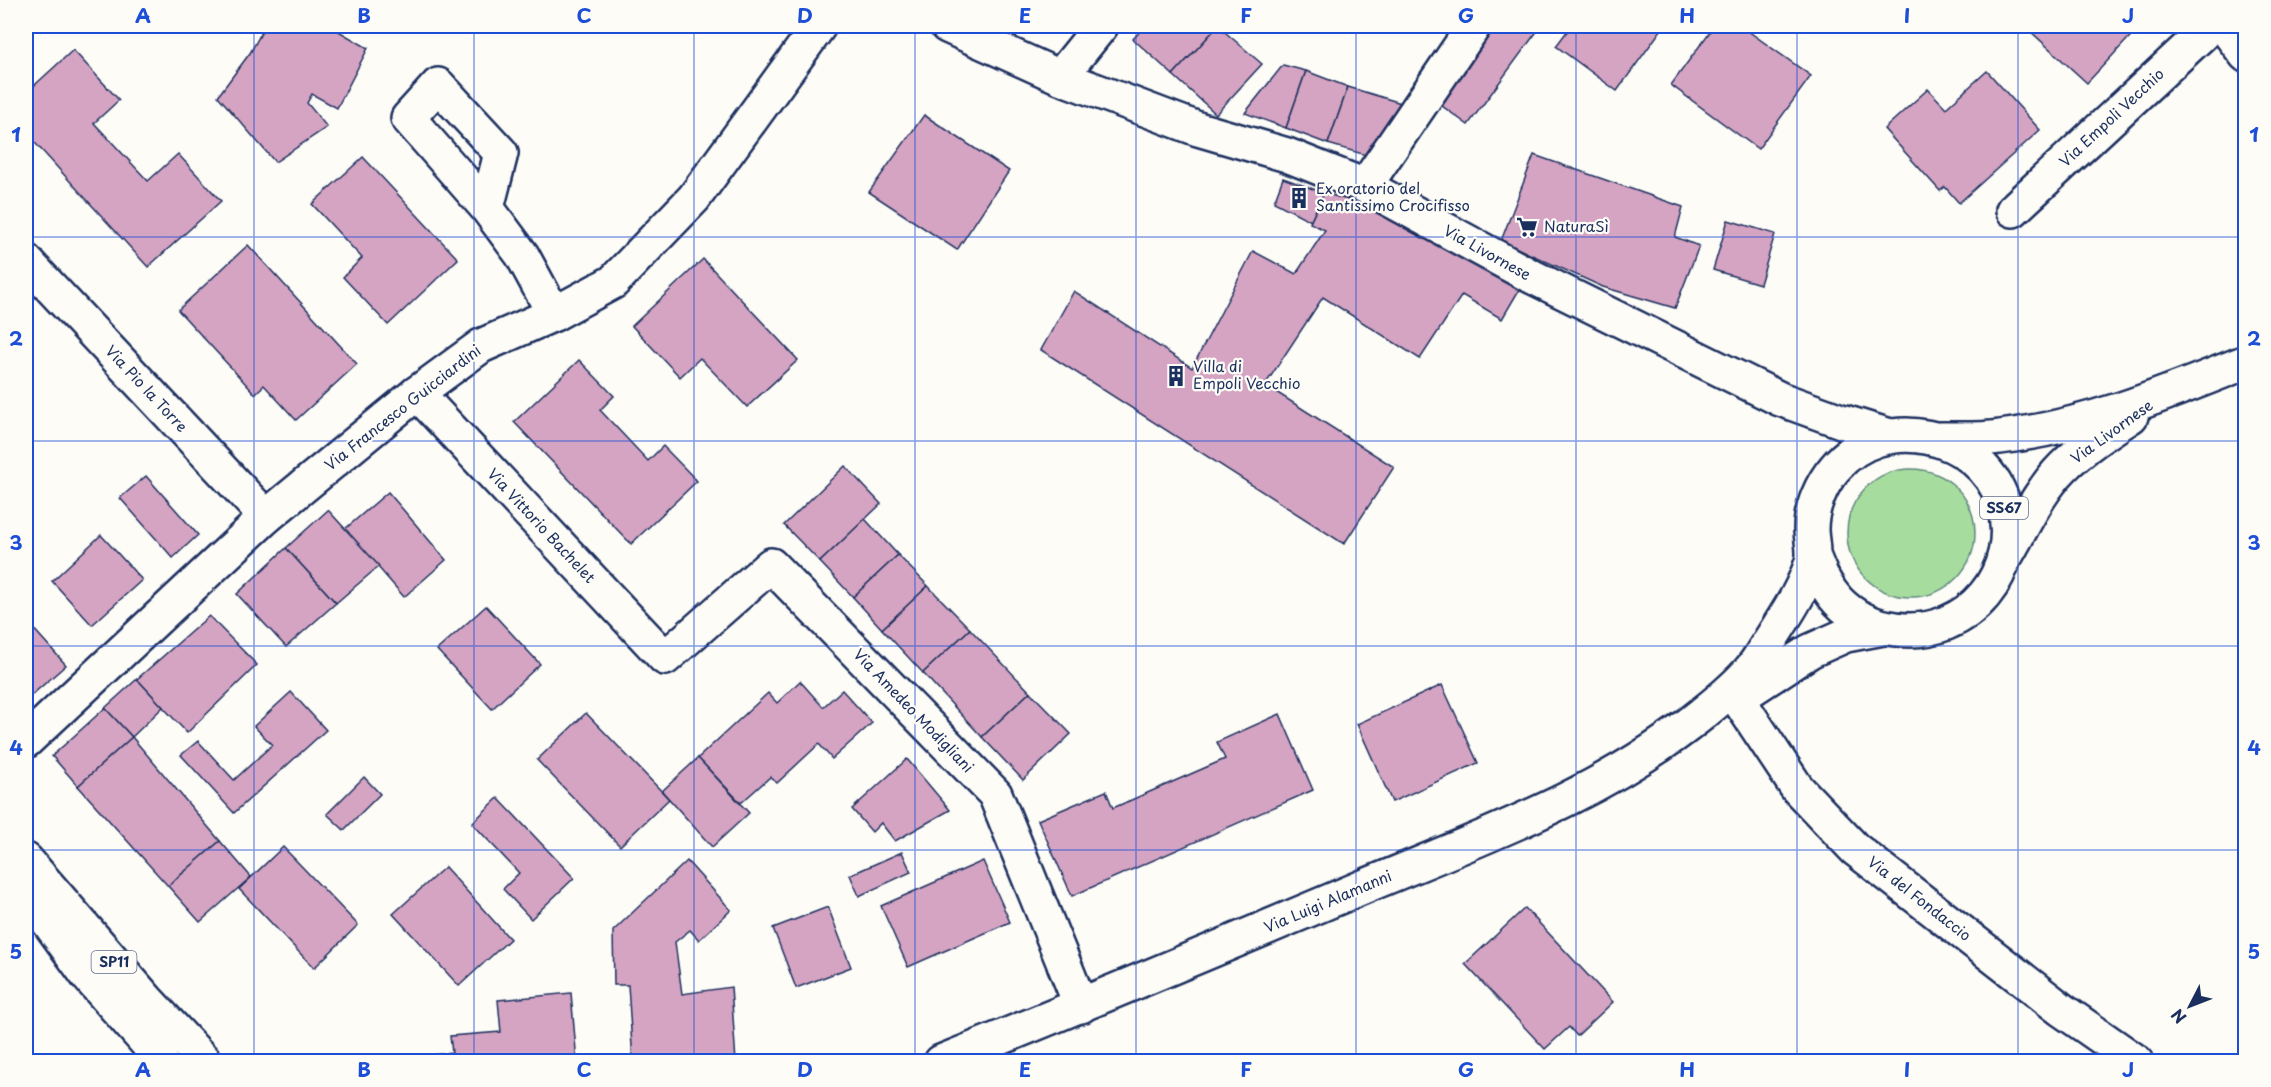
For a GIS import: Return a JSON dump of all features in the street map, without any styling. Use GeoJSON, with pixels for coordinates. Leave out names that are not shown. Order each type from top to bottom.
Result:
{"type":"FeatureCollection","features":[{"type":"Feature","properties":{"kind":"main road","name":"Via Francesco Guicciardini"},"geometry":{"type":"LineString","coordinates":[[26,741],[266,517],[417,393],[481,346],[555,314],[613,282],[694,198],[819,26]]}},
{"type":"Feature","properties":{"kind":"main road","name":"Via Livornese"},"geometry":{"type":"LineString","coordinates":[[947,26],[1060,77],[1198,129],[1287,155],[1365,186],[1527,274],[1759,389],[1840,421],[1890,436]]}},
{"type":"Feature","properties":{"kind":"main road"},"geometry":{"type":"LineString","coordinates":[[1060,77],[1101,26]]}},
{"type":"Feature","properties":{"kind":"main road"},"geometry":{"type":"LineString","coordinates":[[1365,186],[1474,26]]}},
{"type":"Feature","properties":{"kind":"main road","name":"Via Empoli Vecchio"},"geometry":{"type":"LineString","coordinates":[[2013,210],[2211,26]]}},
{"type":"Feature","properties":{"kind":"main road"},"geometry":{"type":"LineString","coordinates":[[2224,26],[2246,55]]}},
{"type":"Feature","properties":{"kind":"main road"},"geometry":{"type":"LineString","coordinates":[[487,208],[522,255],[555,314]]}},
{"type":"Feature","properties":{"kind":"main road","name":"Via Pio la Torre"},"geometry":{"type":"LineString","coordinates":[[26,261],[266,517]]}},
{"type":"Feature","properties":{"kind":"main road","name":"Via Livornese"},"geometry":{"type":"LineString","coordinates":[[2160,397],[2105,433],[2063,467],[2037,502],[2005,557],[1992,586],[1972,609],[1944,625],[1913,632],[1883,628],[1859,618],[1839,602],[1824,581],[1814,558],[1811,526],[1818,495],[1836,467],[1860,447],[1890,436],[1916,434],[1941,439],[1998,438],[2031,433],[2074,423],[2160,397],[2246,362]]}},
{"type":"Feature","properties":{"kind":"main road","name":"Via Vittorio Bachelet"},"geometry":{"type":"LineString","coordinates":[[417,393],[665,658]]}},
{"type":"Feature","properties":{"kind":"main road","name":"Via Livornese"},"geometry":{"type":"LineString","coordinates":[[1941,439],[1967,453],[1988,473],[2002,499],[2008,528],[2005,557]]}},
{"type":"Feature","properties":{"kind":"main road","name":"Via Luigi Alamanni"},"geometry":{"type":"LineString","coordinates":[[941,1062],[1081,1006],[1533,816],[1633,764],[1701,714],[1750,670],[1795,601],[1814,558]]}},
{"type":"Feature","properties":{"kind":"main road","name":"Via Amedeo Modigliani"},"geometry":{"type":"LineString","coordinates":[[665,658],[771,565],[995,794],[1081,1006]]}},
{"type":"Feature","properties":{"kind":"main road","name":"Via Luigi Alamanni"},"geometry":{"type":"LineString","coordinates":[[1701,714],[1738,699],[1810,651],[1846,635],[1883,628]]}},
{"type":"Feature","properties":{"kind":"main road","name":"Via del Fondaccio"},"geometry":{"type":"LineString","coordinates":[[1738,699],[1797,788],[1855,849],[2062,1010],[2137,1062]]}},
{"type":"Feature","properties":{"kind":"main road","name":"SP11"},"geometry":{"type":"LineString","coordinates":[[26,860],[147,1000],[205,1062]]}},
{"type":"Feature","properties":{"kind":"main road"},"geometry":{"type":"LineString","coordinates":[[26,891],[87,975],[161,1062]]}},
{"type":"Feature","properties":{"kind":"green space"},"geometry":{"type":"Polygon","coordinates":[[[1911,469],[1935,474],[1956,488],[1970,509],[1975,533],[1970,557],[1956,578],[1935,592],[1911,597],[1887,592],[1866,578],[1852,557],[1847,533],[1852,509],[1866,488],[1887,474],[1911,469]]]}},
{"type":"Feature","properties":{"kind":"building"},"geometry":{"type":"Polygon","coordinates":[[[265,26],[330,26],[368,48],[337,108],[312,94],[307,103],[327,127],[275,162],[218,96],[250,53],[265,26]]]}},
{"type":"Feature","properties":{"kind":"building"},"geometry":{"type":"Polygon","coordinates":[[[1145,26],[1218,26],[1173,75],[1133,39],[1145,26]]]}},
{"type":"Feature","properties":{"kind":"building"},"geometry":{"type":"Polygon","coordinates":[[[1218,26],[1262,64],[1216,114],[1173,75],[1218,26]]]}},
{"type":"Feature","properties":{"kind":"building"},"geometry":{"type":"Polygon","coordinates":[[[1495,26],[1541,26],[1468,125],[1438,103],[1495,26]]]}},
{"type":"Feature","properties":{"kind":"building"},"geometry":{"type":"Polygon","coordinates":[[[1571,26],[1664,26],[1617,91],[1556,46],[1571,26]]]}},
{"type":"Feature","properties":{"kind":"building"},"geometry":{"type":"Polygon","coordinates":[[[1714,26],[1741,26],[1811,76],[1758,149],[1671,85],[1714,26]]]}},
{"type":"Feature","properties":{"kind":"building"},"geometry":{"type":"Polygon","coordinates":[[[2032,26],[2140,26],[2087,83],[2028,29],[2032,26]]]}},
{"type":"Feature","properties":{"kind":"building"},"geometry":{"type":"Polygon","coordinates":[[[73,50],[119,100],[94,123],[148,181],[178,154],[221,201],[148,267],[26,133],[26,93],[73,50]]]}},
{"type":"Feature","properties":{"kind":"building"},"geometry":{"type":"Polygon","coordinates":[[[1283,65],[1306,71],[1286,128],[1245,113],[1283,65]]]}},
{"type":"Feature","properties":{"kind":"building"},"geometry":{"type":"Polygon","coordinates":[[[1306,71],[1348,87],[1328,144],[1286,128],[1306,71]]]}},
{"type":"Feature","properties":{"kind":"building"},"geometry":{"type":"Polygon","coordinates":[[[1987,71],[2040,130],[1959,203],[1945,187],[1940,191],[1884,129],[1928,89],[1946,108],[1987,71]]]}},
{"type":"Feature","properties":{"kind":"building"},"geometry":{"type":"Polygon","coordinates":[[[1348,87],[1401,103],[1366,155],[1328,144],[1348,87]]]}},
{"type":"Feature","properties":{"kind":"building"},"geometry":{"type":"Polygon","coordinates":[[[924,115],[1009,171],[957,250],[869,192],[924,115]]]}},
{"type":"Feature","properties":{"kind":"building"},"geometry":{"type":"Polygon","coordinates":[[[1534,155],[1683,207],[1675,237],[1699,246],[1675,308],[1603,287],[1501,241],[1534,155]]]}},
{"type":"Feature","properties":{"kind":"building"},"geometry":{"type":"Polygon","coordinates":[[[363,157],[458,259],[388,325],[343,277],[362,258],[312,204],[363,157]]]}},
{"type":"Feature","properties":{"kind":"building","name":"Ex oratorio del Santissimo Crocifisso"},"geometry":{"type":"Polygon","coordinates":[[[1283,178],[1324,193],[1311,221],[1274,202],[1283,178]]]}},
{"type":"Feature","properties":{"kind":"building","name":"Villa di Empoli Vecchio"},"geometry":{"type":"Polygon","coordinates":[[[1324,193],[1369,206],[1522,285],[1502,319],[1462,295],[1420,359],[1323,297],[1265,385],[1394,467],[1344,544],[1041,350],[1074,291],[1192,368],[1253,251],[1296,274],[1325,230],[1310,223],[1324,193]]]}},
{"type":"Feature","properties":{"kind":"building"},"geometry":{"type":"Polygon","coordinates":[[[1728,220],[1775,234],[1760,284],[1713,270],[1728,220]]]}},
{"type":"Feature","properties":{"kind":"building"},"geometry":{"type":"Polygon","coordinates":[[[248,245],[357,364],[296,420],[264,385],[255,394],[178,310],[248,245]]]}},
{"type":"Feature","properties":{"kind":"building"},"geometry":{"type":"Polygon","coordinates":[[[703,259],[798,360],[747,407],[700,358],[680,377],[632,326],[703,259]]]}},
{"type":"Feature","properties":{"kind":"building"},"geometry":{"type":"Polygon","coordinates":[[[579,360],[614,396],[600,410],[648,461],[663,446],[697,481],[631,544],[514,422],[579,360]]]}},
{"type":"Feature","properties":{"kind":"building"},"geometry":{"type":"Polygon","coordinates":[[[845,466],[881,504],[820,562],[784,525],[845,466]]]}},
{"type":"Feature","properties":{"kind":"building"},"geometry":{"type":"Polygon","coordinates":[[[146,476],[198,535],[173,558],[120,498],[146,476]]]}},
{"type":"Feature","properties":{"kind":"building"},"geometry":{"type":"Polygon","coordinates":[[[388,492],[446,560],[404,597],[345,529],[388,492]]]}},
{"type":"Feature","properties":{"kind":"building"},"geometry":{"type":"Polygon","coordinates":[[[328,510],[379,566],[336,603],[286,548],[328,510]]]}},
{"type":"Feature","properties":{"kind":"building"},"geometry":{"type":"Polygon","coordinates":[[[865,519],[898,555],[853,597],[820,562],[865,519]]]}},
{"type":"Feature","properties":{"kind":"building"},"geometry":{"type":"Polygon","coordinates":[[[101,535],[142,580],[92,625],[52,581],[101,535]]]}},
{"type":"Feature","properties":{"kind":"building"},"geometry":{"type":"Polygon","coordinates":[[[286,548],[336,603],[286,647],[237,594],[286,548]]]}},
{"type":"Feature","properties":{"kind":"building"},"geometry":{"type":"Polygon","coordinates":[[[898,555],[928,586],[882,629],[853,597],[898,555]]]}},
{"type":"Feature","properties":{"kind":"building"},"geometry":{"type":"Polygon","coordinates":[[[928,586],[970,629],[923,673],[882,629],[928,586]]]}},
{"type":"Feature","properties":{"kind":"building"},"geometry":{"type":"Polygon","coordinates":[[[486,606],[540,664],[492,709],[437,650],[486,606]]]}},
{"type":"Feature","properties":{"kind":"building"},"geometry":{"type":"Polygon","coordinates":[[[209,616],[257,665],[187,733],[137,679],[209,616]]]}},
{"type":"Feature","properties":{"kind":"building"},"geometry":{"type":"Polygon","coordinates":[[[32,627],[66,665],[26,700],[26,632],[32,627]]]}},
{"type":"Feature","properties":{"kind":"building"},"geometry":{"type":"Polygon","coordinates":[[[970,629],[1030,692],[982,737],[923,673],[970,629]]]}},
{"type":"Feature","properties":{"kind":"building"},"geometry":{"type":"Polygon","coordinates":[[[137,679],[163,707],[132,737],[105,708],[137,679]]]}},
{"type":"Feature","properties":{"kind":"building"},"geometry":{"type":"Polygon","coordinates":[[[800,681],[823,707],[842,690],[872,723],[832,759],[819,744],[777,783],[770,777],[741,803],[698,758],[768,693],[777,703],[800,681]]]}},
{"type":"Feature","properties":{"kind":"building"},"geometry":{"type":"Polygon","coordinates":[[[1442,685],[1478,763],[1392,802],[1357,724],[1442,685]]]}},
{"type":"Feature","properties":{"kind":"building"},"geometry":{"type":"Polygon","coordinates":[[[291,692],[326,730],[234,813],[181,755],[198,741],[234,780],[272,745],[254,726],[291,692]]]}},
{"type":"Feature","properties":{"kind":"building"},"geometry":{"type":"Polygon","coordinates":[[[1030,692],[1071,734],[1023,780],[982,737],[1030,692]]]}},
{"type":"Feature","properties":{"kind":"building"},"geometry":{"type":"Polygon","coordinates":[[[105,708],[132,737],[78,786],[52,756],[105,708]]]}},
{"type":"Feature","properties":{"kind":"building"},"geometry":{"type":"Polygon","coordinates":[[[586,713],[669,799],[620,846],[537,760],[586,713]]]}},
{"type":"Feature","properties":{"kind":"building"},"geometry":{"type":"Polygon","coordinates":[[[1280,714],[1313,790],[1072,896],[1038,820],[1106,791],[1113,808],[1225,759],[1217,742],[1280,714]]]}},
{"type":"Feature","properties":{"kind":"building"},"geometry":{"type":"Polygon","coordinates":[[[132,737],[220,841],[168,886],[78,786],[132,737]]]}},
{"type":"Feature","properties":{"kind":"building"},"geometry":{"type":"Polygon","coordinates":[[[698,758],[749,813],[712,847],[662,791],[698,758]]]}},
{"type":"Feature","properties":{"kind":"building"},"geometry":{"type":"Polygon","coordinates":[[[907,759],[950,810],[895,841],[881,823],[872,832],[852,809],[907,759]]]}},
{"type":"Feature","properties":{"kind":"building"},"geometry":{"type":"Polygon","coordinates":[[[364,777],[380,794],[344,830],[327,814],[364,777]]]}},
{"type":"Feature","properties":{"kind":"building"},"geometry":{"type":"Polygon","coordinates":[[[498,798],[574,878],[531,919],[503,889],[519,873],[472,823],[498,798]]]}},
{"type":"Feature","properties":{"kind":"building"},"geometry":{"type":"Polygon","coordinates":[[[220,841],[251,877],[200,922],[168,886],[220,841]]]}},
{"type":"Feature","properties":{"kind":"building"},"geometry":{"type":"Polygon","coordinates":[[[283,847],[358,925],[314,968],[239,889],[283,847]]]}},
{"type":"Feature","properties":{"kind":"building"},"geometry":{"type":"Polygon","coordinates":[[[902,852],[911,872],[859,896],[850,875],[902,852]]]}},
{"type":"Feature","properties":{"kind":"building"},"geometry":{"type":"Polygon","coordinates":[[[687,861],[731,910],[699,940],[690,930],[675,942],[682,994],[731,987],[736,1062],[633,1062],[628,985],[614,985],[613,931],[687,861]]]}},
{"type":"Feature","properties":{"kind":"building"},"geometry":{"type":"Polygon","coordinates":[[[983,861],[1010,922],[908,967],[881,906],[983,861]]]}},
{"type":"Feature","properties":{"kind":"building"},"geometry":{"type":"Polygon","coordinates":[[[445,867],[510,939],[459,986],[393,914],[445,867]]]}},
{"type":"Feature","properties":{"kind":"building"},"geometry":{"type":"Polygon","coordinates":[[[828,907],[851,967],[796,988],[773,928],[828,907]]]}},
{"type":"Feature","properties":{"kind":"building"},"geometry":{"type":"Polygon","coordinates":[[[1525,908],[1613,1002],[1577,1036],[1569,1027],[1545,1049],[1465,964],[1525,908]]]}},
{"type":"Feature","properties":{"kind":"building"},"geometry":{"type":"Polygon","coordinates":[[[571,993],[577,1062],[431,1062],[431,1055],[452,1053],[450,1036],[501,1032],[498,1000],[571,993]]]}},
{"type":"Feature","properties":{"kind":"place","name":"Ex oratorio del Santissimo Crocifisso"},"geometry":{"type":"Point","coordinates":[1299,198]}},
{"type":"Feature","properties":{"kind":"place","name":"NaturaSì"},"geometry":{"type":"Point","coordinates":[1527,227]}},
{"type":"Feature","properties":{"kind":"place","name":"Villa di Empoli Vecchio"},"geometry":{"type":"Point","coordinates":[1176,376]}}]}
